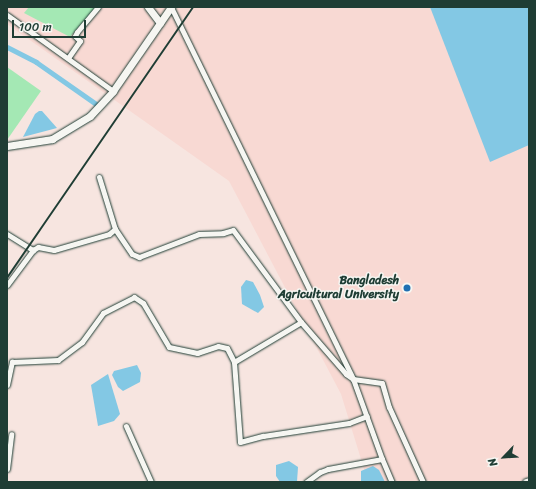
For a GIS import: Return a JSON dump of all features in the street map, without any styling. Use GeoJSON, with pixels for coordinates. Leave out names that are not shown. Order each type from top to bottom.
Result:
{"type":"FeatureCollection","features":[{"type":"Feature","properties":{"kind":"street"},"geometry":{"type":"LineString","coordinates":[[68,58],[80,41],[75,36],[98,7]]}},
{"type":"Feature","properties":{"kind":"street"},"geometry":{"type":"LineString","coordinates":[[148,7],[160,23]]}},
{"type":"Feature","properties":{"kind":"street"},"geometry":{"type":"LineString","coordinates":[[8,147],[42,141],[65,132],[90,116],[113,91],[171,7],[352,379],[392,482]]}},
{"type":"Feature","properties":{"kind":"street"},"geometry":{"type":"LineString","coordinates":[[7,15],[113,91]]}},
{"type":"Feature","properties":{"kind":"street"},"geometry":{"type":"LineString","coordinates":[[99,177],[115,229],[135,257],[150,255],[199,234],[223,233],[233,230],[301,322],[352,379],[382,383],[389,406],[423,482]]}},
{"type":"Feature","properties":{"kind":"street"},"geometry":{"type":"LineString","coordinates":[[7,285],[33,250],[42,247],[54,250],[109,234],[115,229]]}},
{"type":"Feature","properties":{"kind":"street"},"geometry":{"type":"LineString","coordinates":[[7,234],[33,250]]}},
{"type":"Feature","properties":{"kind":"street"},"geometry":{"type":"LineString","coordinates":[[7,386],[12,362],[58,360],[82,342],[103,313],[134,297],[143,303],[169,347],[197,353],[218,346],[227,348],[234,362],[240,442],[263,436],[349,423],[367,416]]}},
{"type":"Feature","properties":{"kind":"street"},"geometry":{"type":"LineString","coordinates":[[234,362],[301,322]]}},
{"type":"Feature","properties":{"kind":"street"},"geometry":{"type":"LineString","coordinates":[[126,426],[151,482]]}},
{"type":"Feature","properties":{"kind":"street"},"geometry":{"type":"LineString","coordinates":[[7,469],[10,434]]}},
{"type":"Feature","properties":{"kind":"street"},"geometry":{"type":"LineString","coordinates":[[306,482],[320,472],[328,469],[382,459]]}},
{"type":"Feature","properties":{"kind":"shaded area","name":"Bangladesh Agricultural University"},"geometry":{"type":"Polygon","coordinates":[[[7,7],[529,7],[529,482],[368,482],[341,394],[229,181],[7,24],[7,7]]]}},
{"type":"Feature","properties":{"kind":"green space"},"geometry":{"type":"Polygon","coordinates":[[[29,7],[96,7],[70,37],[24,13],[29,7]]]}},
{"type":"Feature","properties":{"kind":"green space"},"geometry":{"type":"Polygon","coordinates":[[[7,67],[41,91],[7,140],[7,67]]]}},
{"type":"Feature","properties":{"kind":"water"},"geometry":{"type":"Polygon","coordinates":[[[430,7],[529,7],[529,145],[490,162],[430,7]]]}},
{"type":"Feature","properties":{"kind":"water"},"geometry":{"type":"Polygon","coordinates":[[[42,111],[57,128],[23,137],[35,114],[42,111]]]}},
{"type":"Feature","properties":{"kind":"water"},"geometry":{"type":"Polygon","coordinates":[[[246,280],[253,282],[260,295],[264,307],[258,313],[242,304],[241,287],[246,280]]]}},
{"type":"Feature","properties":{"kind":"water"},"geometry":{"type":"Polygon","coordinates":[[[137,365],[141,373],[140,382],[123,391],[118,387],[112,375],[114,371],[137,365]]]}},
{"type":"Feature","properties":{"kind":"water"},"geometry":{"type":"Polygon","coordinates":[[[108,374],[120,414],[114,421],[98,426],[91,385],[108,374]]]}},
{"type":"Feature","properties":{"kind":"water"},"geometry":{"type":"Polygon","coordinates":[[[289,461],[298,467],[297,482],[280,482],[276,476],[276,465],[289,461]]]}},
{"type":"Feature","properties":{"kind":"water"},"geometry":{"type":"Polygon","coordinates":[[[373,466],[379,470],[385,482],[361,482],[361,471],[373,466]]]}},
{"type":"Feature","properties":{"kind":"waterway"},"geometry":{"type":"LineString","coordinates":[[7,47],[36,62],[96,104]]}},
{"type":"Feature","properties":{"kind":"railway"},"geometry":{"type":"LineString","coordinates":[[7,278],[193,7]]}},
{"type":"Feature","properties":{"kind":"place","name":"Bangladesh Agricultural University"},"geometry":{"type":"Point","coordinates":[407,288]}}]}
